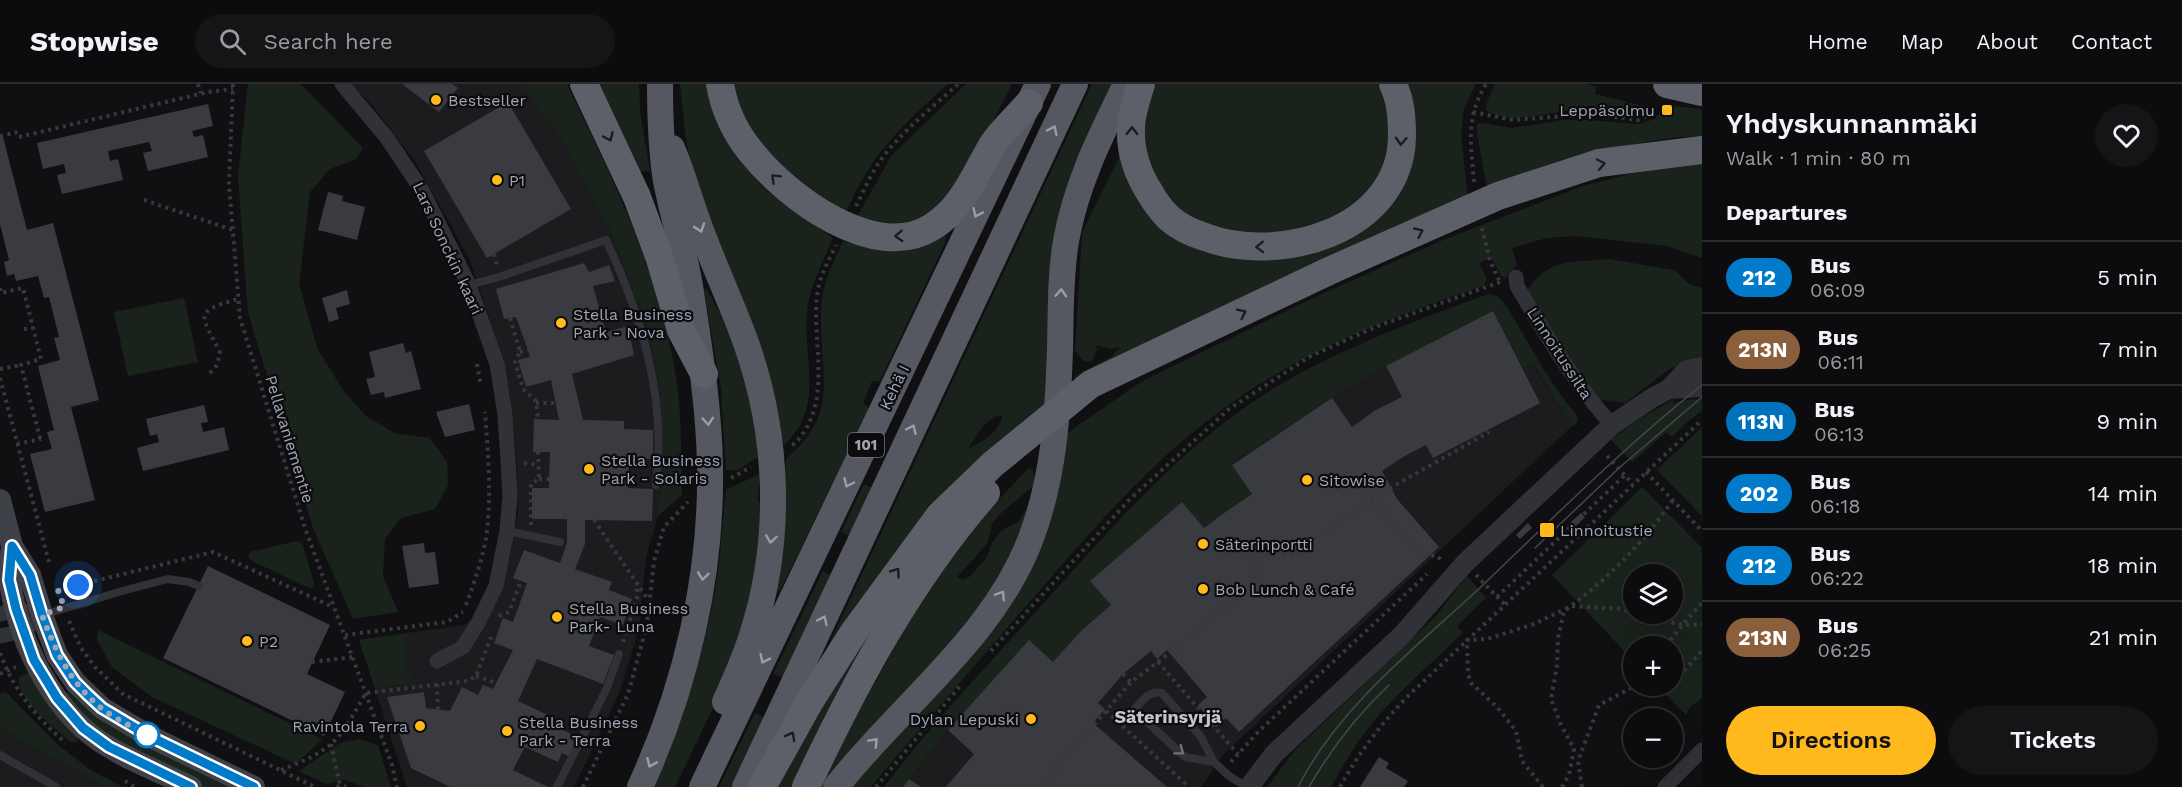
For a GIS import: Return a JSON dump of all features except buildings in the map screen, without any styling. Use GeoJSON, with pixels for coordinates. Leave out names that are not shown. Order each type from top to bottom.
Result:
{"type":"FeatureCollection","features":[{"type":"Feature","properties":{"kind":"highway"},"geometry":{"type":"LineString","coordinates":[[584,84],[637,197],[660,259],[681,330],[704,374]]}},
{"type":"Feature","properties":{"kind":"highway"},"geometry":{"type":"LineString","coordinates":[[640,787],[671,709],[690,641],[703,577],[710,468],[704,374],[689,280],[665,175],[660,84]]}},
{"type":"Feature","properties":{"kind":"highway"},"geometry":{"type":"LineString","coordinates":[[720,84],[732,123],[751,153],[798,199],[843,225],[866,233],[897,237],[929,230],[944,220],[964,196],[995,142],[1034,93]]}},
{"type":"Feature","properties":{"kind":"highway","name":"Kehä I"},"geometry":{"type":"LineString","coordinates":[[745,787],[1075,84]]}},
{"type":"Feature","properties":{"kind":"highway"},"geometry":{"type":"LineString","coordinates":[[836,787],[858,759],[949,662],[988,614],[1020,565],[1032,537],[1045,494],[1056,437],[1061,288],[1066,242],[1073,208],[1090,157],[1126,84]]}},
{"type":"Feature","properties":{"kind":"highway"},"geometry":{"type":"LineString","coordinates":[[1141,84],[1131,128],[1133,158],[1146,187],[1170,219],[1190,232],[1217,242],[1245,247],[1305,242],[1324,235],[1366,212],[1381,196],[1394,173],[1401,149],[1402,120],[1398,96],[1393,84]]}},
{"type":"Feature","properties":{"kind":"highway"},"geometry":{"type":"LineString","coordinates":[[1660,96],[1702,92]]}},
{"type":"Feature","properties":{"kind":"highway","name":"Kehä I"},"geometry":{"type":"LineString","coordinates":[[702,787],[1034,93]]}},
{"type":"Feature","properties":{"kind":"highway"},"geometry":{"type":"LineString","coordinates":[[662,123],[682,172],[701,231],[745,340],[759,385],[774,481],[773,525],[766,578],[753,633],[744,659],[702,754],[693,787]]}},
{"type":"Feature","properties":{"kind":"highway"},"geometry":{"type":"LineString","coordinates":[[762,787],[810,701],[854,632],[940,515],[993,464],[1091,384],[1329,271],[1498,196],[1599,163],[1702,150]]}},
{"type":"Feature","properties":{"kind":"highway"},"geometry":{"type":"LineString","coordinates":[[806,787],[861,676],[933,558],[963,520],[1004,473],[1045,434],[1099,392],[1189,338]]}},
{"type":"Feature","properties":{"kind":"main road"},"geometry":{"type":"LineString","coordinates":[[0,500],[12,546],[30,575],[57,655],[75,682],[102,708],[149,736],[254,787]]}},
{"type":"Feature","properties":{"kind":"main road"},"geometry":{"type":"LineString","coordinates":[[12,546],[8,611],[24,631],[34,660],[57,698],[83,728],[109,747],[191,787]]}},
{"type":"Feature","properties":{"kind":"street","name":"Lars Sonckin kaari"},"geometry":{"type":"LineString","coordinates":[[342,84],[410,169],[469,285],[497,364],[505,414],[510,496],[507,531],[496,586],[463,647],[437,661]]}},
{"type":"Feature","properties":{"kind":"street","name":"Linnoitussilta"},"geometry":{"type":"LineString","coordinates":[[1516,277],[1517,286],[1562,361],[1594,405],[1612,425]]}},
{"type":"Feature","properties":{"kind":"street"},"geometry":{"type":"LineString","coordinates":[[1669,390],[1687,370],[1702,367]]}},
{"type":"Feature","properties":{"kind":"street"},"geometry":{"type":"LineString","coordinates":[[1248,787],[1274,754],[1402,635],[1458,570],[1612,425],[1652,398],[1669,390],[1702,387]]}},
{"type":"Feature","properties":{"kind":"street"},"geometry":{"type":"LineString","coordinates":[[8,611],[42,615]]}},
{"type":"Feature","properties":{"kind":"street"},"geometry":{"type":"LineString","coordinates":[[0,636],[24,631],[42,615]]}},
{"type":"Feature","properties":{"kind":"street"},"geometry":{"type":"LineString","coordinates":[[1665,787],[1702,750]]}},
{"type":"Feature","properties":{"kind":"lane"},"geometry":{"type":"LineString","coordinates":[[469,285],[500,277],[606,240],[632,299],[646,342],[658,411],[656,485]]}},
{"type":"Feature","properties":{"kind":"lane"},"geometry":{"type":"LineString","coordinates":[[507,531],[560,542]]}},
{"type":"Feature","properties":{"kind":"lane"},"geometry":{"type":"LineString","coordinates":[[42,615],[168,579],[199,586]]}},
{"type":"Feature","properties":{"kind":"lane"},"geometry":{"type":"LineString","coordinates":[[557,787],[596,713],[619,654]]}},
{"type":"Feature","properties":{"kind":"lane"},"geometry":{"type":"LineString","coordinates":[[1214,762],[1185,756],[1134,710],[1149,694],[1162,693],[1201,737],[1214,762],[1248,787]]}},
{"type":"Feature","properties":{"kind":"lane"},"geometry":{"type":"LineString","coordinates":[[0,755],[56,787]]}},
{"type":"Feature","properties":{"kind":"path"},"geometry":{"type":"LineString","coordinates":[[198,84],[201,93]]}},
{"type":"Feature","properties":{"kind":"path"},"geometry":{"type":"LineString","coordinates":[[1474,181],[1470,125],[1478,96],[1486,84]]}},
{"type":"Feature","properties":{"kind":"path"},"geometry":{"type":"LineString","coordinates":[[0,136],[233,87]]}},
{"type":"Feature","properties":{"kind":"path","name":"Pellavaniementie"},"geometry":{"type":"LineString","coordinates":[[233,87],[229,184],[240,318],[298,506],[392,765],[397,787]]}},
{"type":"Feature","properties":{"kind":"path"},"geometry":{"type":"LineString","coordinates":[[1473,112],[1513,120],[1591,114],[1638,120],[1648,115],[1660,96]]}},
{"type":"Feature","properties":{"kind":"path"},"geometry":{"type":"LineString","coordinates":[[144,200],[233,230]]}},
{"type":"Feature","properties":{"kind":"path"},"geometry":{"type":"LineString","coordinates":[[986,656],[1130,500],[1229,409],[1310,357],[1375,327],[1500,282],[1490,261]]}},
{"type":"Feature","properties":{"kind":"path"},"geometry":{"type":"LineString","coordinates":[[0,288],[1,293],[23,288],[41,359],[0,369]]}},
{"type":"Feature","properties":{"kind":"path"},"geometry":{"type":"LineString","coordinates":[[210,373],[220,353],[204,319],[207,312],[214,306],[238,299]]}},
{"type":"Feature","properties":{"kind":"path"},"geometry":{"type":"LineString","coordinates":[[510,318],[520,352],[515,362],[523,389],[536,400],[538,419]]}},
{"type":"Feature","properties":{"kind":"path"},"geometry":{"type":"LineString","coordinates":[[24,329],[33,328]]}},
{"type":"Feature","properties":{"kind":"path"},"geometry":{"type":"LineString","coordinates":[[520,352],[528,350]]}},
{"type":"Feature","properties":{"kind":"path"},"geometry":{"type":"LineString","coordinates":[[476,357],[481,387]]}},
{"type":"Feature","properties":{"kind":"path"},"geometry":{"type":"LineString","coordinates":[[18,444],[41,441],[21,365]]}},
{"type":"Feature","properties":{"kind":"path"},"geometry":{"type":"LineString","coordinates":[[0,378],[51,572]]}},
{"type":"Feature","properties":{"kind":"path"},"geometry":{"type":"LineString","coordinates":[[536,403],[555,403]]}},
{"type":"Feature","properties":{"kind":"path"},"geometry":{"type":"LineString","coordinates":[[345,634],[447,622],[462,614],[477,576],[486,536],[489,477],[484,404]]}},
{"type":"Feature","properties":{"kind":"path"},"geometry":{"type":"LineString","coordinates":[[1340,787],[1367,743],[1388,717],[1702,420]]}},
{"type":"Feature","properties":{"kind":"path"},"geometry":{"type":"LineString","coordinates":[[1158,662],[1254,582],[1255,570],[1260,560],[1269,553],[1279,552],[1291,555],[1392,487],[1489,432]]}},
{"type":"Feature","properties":{"kind":"path"},"geometry":{"type":"LineString","coordinates":[[538,452],[539,479]]}},
{"type":"Feature","properties":{"kind":"path"},"geometry":{"type":"LineString","coordinates":[[1646,472],[1702,531]]}},
{"type":"Feature","properties":{"kind":"path"},"geometry":{"type":"LineString","coordinates":[[1497,597],[1625,476]]}},
{"type":"Feature","properties":{"kind":"path"},"geometry":{"type":"LineString","coordinates":[[534,538],[530,521],[531,484],[539,479],[549,479]]}},
{"type":"Feature","properties":{"kind":"path"},"geometry":{"type":"LineString","coordinates":[[1562,787],[1569,775],[1574,749],[1551,699],[1557,666],[1558,638],[1564,611],[1593,591],[1654,528],[1673,500]]}},
{"type":"Feature","properties":{"kind":"path"},"geometry":{"type":"LineString","coordinates":[[1372,501],[1423,555],[1437,556],[1442,560]]}},
{"type":"Feature","properties":{"kind":"path"},"geometry":{"type":"LineString","coordinates":[[594,520],[650,602]]}},
{"type":"Feature","properties":{"kind":"path"},"geometry":{"type":"LineString","coordinates":[[58,590],[213,552],[334,608]]}},
{"type":"Feature","properties":{"kind":"path"},"geometry":{"type":"LineString","coordinates":[[619,654],[637,598],[637,580]]}},
{"type":"Feature","properties":{"kind":"path"},"geometry":{"type":"LineString","coordinates":[[55,581],[81,648],[95,667],[123,694],[315,787]]}},
{"type":"Feature","properties":{"kind":"path"},"geometry":{"type":"LineString","coordinates":[[1224,771],[1258,732],[1399,599]]}},
{"type":"Feature","properties":{"kind":"path"},"geometry":{"type":"LineString","coordinates":[[1674,636],[1702,603]]}},
{"type":"Feature","properties":{"kind":"path"},"geometry":{"type":"LineString","coordinates":[[1467,640],[1487,639],[1534,624],[1572,606],[1623,610]]}},
{"type":"Feature","properties":{"kind":"path"},"geometry":{"type":"LineString","coordinates":[[509,612],[516,614]]}},
{"type":"Feature","properties":{"kind":"path"},"geometry":{"type":"LineString","coordinates":[[1678,624],[1702,624]]}},
{"type":"Feature","properties":{"kind":"path"},"geometry":{"type":"LineString","coordinates":[[1467,640],[1468,674],[1472,683],[1497,707],[1516,731],[1522,761],[1543,787]]}},
{"type":"Feature","properties":{"kind":"path"},"geometry":{"type":"LineString","coordinates":[[1683,672],[1702,651]]}},
{"type":"Feature","properties":{"kind":"path"},"geometry":{"type":"LineString","coordinates":[[312,662],[353,657]]}},
{"type":"Feature","properties":{"kind":"path"},"geometry":{"type":"LineString","coordinates":[[1123,674],[1131,682]]}},
{"type":"Feature","properties":{"kind":"path"},"geometry":{"type":"LineString","coordinates":[[476,676],[496,683]]}},
{"type":"Feature","properties":{"kind":"path"},"geometry":{"type":"LineString","coordinates":[[876,787],[964,682]]}},
{"type":"Feature","properties":{"kind":"path"},"geometry":{"type":"LineString","coordinates":[[437,684],[438,710]]}},
{"type":"Feature","properties":{"kind":"path"},"geometry":{"type":"LineString","coordinates":[[281,771],[303,762],[331,744],[366,693],[419,685]]}},
{"type":"Feature","properties":{"kind":"path"},"geometry":{"type":"LineString","coordinates":[[1581,787],[1578,761],[1599,705],[1623,692]]}},
{"type":"Feature","properties":{"kind":"path"},"geometry":{"type":"LineString","coordinates":[[1106,711],[1189,787]]}},
{"type":"Feature","properties":{"kind":"path"},"geometry":{"type":"LineString","coordinates":[[331,744],[339,786],[346,787]]}},
{"type":"Feature","properties":{"kind":"shaded area"},"geometry":{"type":"Polygon","coordinates":[[[248,84],[301,84],[363,148],[356,159],[330,169],[310,192],[299,284],[318,350],[345,393],[366,416],[394,433],[429,438],[447,461],[448,485],[435,509],[401,518],[385,539],[383,576],[398,612],[353,619],[313,528],[248,313],[238,177],[248,84]]]}},
{"type":"Feature","properties":{"kind":"shaded area"},"geometry":{"type":"Polygon","coordinates":[[[351,84],[520,84],[562,140],[609,228],[651,339],[661,403],[663,458],[657,520],[646,557],[639,629],[619,694],[574,787],[407,787],[359,640],[464,625],[497,599],[510,557],[518,514],[516,453],[510,395],[493,329],[470,260],[416,163],[371,104],[351,84]]]}},
{"type":"Feature","properties":{"kind":"shaded area"},"geometry":{"type":"Polygon","coordinates":[[[520,84],[567,84],[617,191],[659,301],[669,338],[678,392],[682,495],[657,517],[663,458],[661,403],[651,339],[609,228],[562,140],[520,84]]]}},
{"type":"Feature","properties":{"kind":"shaded area"},"geometry":{"type":"Polygon","coordinates":[[[593,84],[639,84],[640,111],[650,171],[635,172],[593,84]]]}},
{"type":"Feature","properties":{"kind":"shaded area"},"geometry":{"type":"Polygon","coordinates":[[[680,84],[710,84],[747,169],[767,191],[833,238],[808,303],[808,399],[797,431],[784,445],[693,180],[680,84]]]}},
{"type":"Feature","properties":{"kind":"shaded area"},"geometry":{"type":"Polygon","coordinates":[[[729,84],[948,84],[903,127],[878,156],[856,191],[847,211],[807,194],[749,130],[729,84]]]}},
{"type":"Feature","properties":{"kind":"shaded area"},"geometry":{"type":"Polygon","coordinates":[[[966,84],[1012,84],[958,190],[912,226],[856,219],[891,156],[966,84]]]}},
{"type":"Feature","properties":{"kind":"shaded area"},"geometry":{"type":"Polygon","coordinates":[[[1092,84],[1116,84],[1095,128],[1045,408],[824,655],[1092,84]],[[995,416],[983,426],[967,450],[993,433],[1002,416],[995,416]]]}},
{"type":"Feature","properties":{"kind":"shaded area"},"geometry":{"type":"Polygon","coordinates":[[[1154,84],[1378,84],[1394,123],[1379,178],[1357,203],[1305,232],[1237,237],[1186,218],[1149,171],[1143,137],[1145,116],[1154,84]]]}},
{"type":"Feature","properties":{"kind":"shaded area"},"geometry":{"type":"Polygon","coordinates":[[[1405,84],[1476,84],[1464,108],[1461,132],[1468,201],[1074,389],[1075,376],[1111,357],[1120,347],[1110,349],[1095,345],[1097,349],[1092,362],[1084,361],[1075,351],[1082,233],[1121,153],[1193,246],[1370,222],[1405,84]]]}},
{"type":"Feature","properties":{"kind":"shaded area"},"geometry":{"type":"Polygon","coordinates":[[[1495,84],[1588,84],[1596,87],[1595,94],[1648,107],[1643,112],[1627,115],[1570,110],[1521,118],[1509,117],[1486,110],[1487,101],[1495,84]]]}},
{"type":"Feature","properties":{"kind":"shaded area"},"geometry":{"type":"Polygon","coordinates":[[[1674,106],[1702,109],[1702,136],[1674,138],[1620,148],[1488,194],[1477,124],[1512,128],[1564,120],[1588,120],[1638,124],[1655,119],[1660,112],[1671,114],[1674,106]]]}},
{"type":"Feature","properties":{"kind":"shaded area"},"geometry":{"type":"Polygon","coordinates":[[[1702,163],[1702,258],[1667,246],[1576,236],[1547,238],[1512,248],[1517,265],[1505,278],[1501,276],[1491,257],[1479,263],[1487,279],[1483,286],[1412,311],[1344,339],[1278,373],[1215,415],[1162,459],[1113,508],[871,787],[852,787],[1056,497],[1068,433],[1077,426],[1144,380],[1324,293],[1443,240],[1583,186],[1637,172],[1702,163]]]}},
{"type":"Feature","properties":{"kind":"shaded area"},"geometry":{"type":"Polygon","coordinates":[[[946,234],[945,243],[880,381],[872,381],[863,402],[869,408],[780,591],[776,590],[786,459],[802,443],[820,413],[824,381],[822,296],[829,272],[843,241],[860,245],[946,234]]]}},
{"type":"Feature","properties":{"kind":"shaded area"},"geometry":{"type":"Polygon","coordinates":[[[1609,259],[1674,270],[1690,285],[1702,288],[1702,358],[1671,368],[1625,403],[1593,399],[1530,304],[1528,289],[1545,271],[1554,266],[1609,259]]]}},
{"type":"Feature","properties":{"kind":"shaded area"},"geometry":{"type":"Polygon","coordinates":[[[706,288],[734,348],[753,413],[758,457],[738,470],[726,470],[721,389],[704,290],[706,288]]]}},
{"type":"Feature","properties":{"kind":"shaded area"},"geometry":{"type":"Polygon","coordinates":[[[1488,294],[1497,296],[1507,307],[1548,376],[1576,414],[1578,420],[1575,425],[1572,426],[1533,364],[1523,368],[1493,312],[1386,366],[1332,398],[1232,464],[1252,494],[1204,528],[1182,503],[1090,581],[1111,605],[1082,630],[1053,662],[1029,641],[948,730],[903,787],[884,787],[941,717],[1096,545],[1153,485],[1214,431],[1246,406],[1306,370],[1409,324],[1488,294]]]}},
{"type":"Feature","properties":{"kind":"shaded area"},"geometry":{"type":"Polygon","coordinates":[[[184,298],[198,362],[128,376],[114,312],[184,298]]]}},
{"type":"Feature","properties":{"kind":"shaded area"},"geometry":{"type":"Polygon","coordinates":[[[1493,311],[1523,368],[1532,364],[1572,426],[1224,754],[1201,787],[903,787],[948,730],[1029,640],[1090,581],[1182,502],[1232,465],[1332,398],[1386,366],[1493,311]]]}},
{"type":"Feature","properties":{"kind":"shaded area"},"geometry":{"type":"Polygon","coordinates":[[[1702,399],[1702,411],[1672,437],[1666,432],[1632,462],[1611,440],[1636,421],[1672,400],[1674,403],[1702,399]]]}},
{"type":"Feature","properties":{"kind":"shaded area"},"geometry":{"type":"Polygon","coordinates":[[[1702,427],[1702,516],[1657,470],[1702,427]]]}},
{"type":"Feature","properties":{"kind":"shaded area"},"geometry":{"type":"Polygon","coordinates":[[[1030,467],[1035,475],[1033,486],[999,515],[992,524],[987,544],[957,577],[963,580],[969,577],[986,559],[992,543],[1001,531],[1018,522],[1025,511],[1032,507],[992,596],[827,787],[816,787],[930,585],[974,525],[1030,467]]]}},
{"type":"Feature","properties":{"kind":"shaded area"},"geometry":{"type":"Polygon","coordinates":[[[759,474],[758,502],[763,503],[759,553],[749,603],[735,653],[717,699],[675,787],[654,787],[674,739],[698,666],[717,578],[726,490],[759,474]]]}},
{"type":"Feature","properties":{"kind":"shaded area"},"geometry":{"type":"Polygon","coordinates":[[[864,484],[872,488],[850,536],[841,532],[864,484]]]}},
{"type":"Feature","properties":{"kind":"shaded area"},"geometry":{"type":"Polygon","coordinates":[[[1642,487],[1702,548],[1702,698],[1690,707],[1686,715],[1683,708],[1679,708],[1668,696],[1683,696],[1683,636],[1623,636],[1623,650],[1552,575],[1642,487]]]}},
{"type":"Feature","properties":{"kind":"shaded area"},"geometry":{"type":"Polygon","coordinates":[[[297,541],[302,543],[314,587],[309,588],[252,561],[248,556],[250,552],[297,541]]]}},
{"type":"Feature","properties":{"kind":"shaded area"},"geometry":{"type":"Polygon","coordinates":[[[823,571],[832,576],[783,678],[773,674],[823,571]]]}},
{"type":"Feature","properties":{"kind":"shaded area"},"geometry":{"type":"Polygon","coordinates":[[[1467,576],[1486,598],[1457,626],[1463,633],[1374,721],[1356,745],[1331,787],[1267,787],[1294,751],[1435,617],[1467,576]]]}},
{"type":"Feature","properties":{"kind":"shaded area"},"geometry":{"type":"Polygon","coordinates":[[[880,616],[795,787],[777,787],[824,702],[880,616]]]}},
{"type":"Feature","properties":{"kind":"shaded area"},"geometry":{"type":"Polygon","coordinates":[[[98,630],[322,739],[296,764],[152,697],[112,667],[97,640],[98,630]]]}},
{"type":"Feature","properties":{"kind":"shaded area"},"geometry":{"type":"Polygon","coordinates":[[[409,633],[404,658],[407,670],[414,682],[375,688],[359,640],[409,633]]]}},
{"type":"Feature","properties":{"kind":"shaded area"},"geometry":{"type":"Polygon","coordinates":[[[29,672],[78,738],[77,742],[71,742],[29,703],[19,685],[19,677],[29,672]]]}},
{"type":"Feature","properties":{"kind":"shaded area"},"geometry":{"type":"Polygon","coordinates":[[[69,690],[232,787],[203,787],[124,748],[104,736],[65,694],[69,690]]]}},
{"type":"Feature","properties":{"kind":"shaded area"},"geometry":{"type":"Polygon","coordinates":[[[6,692],[57,744],[89,769],[123,787],[105,787],[0,728],[0,694],[6,692]]]}},
{"type":"Feature","properties":{"kind":"shaded area"},"geometry":{"type":"Polygon","coordinates":[[[755,713],[765,718],[731,787],[719,787],[755,713]]]}},
{"type":"Feature","properties":{"kind":"shaded area"},"geometry":{"type":"Polygon","coordinates":[[[0,728],[71,768],[105,787],[0,787],[0,728]]]}},
{"type":"Feature","properties":{"kind":"shaded area"},"geometry":{"type":"Polygon","coordinates":[[[359,739],[378,745],[391,787],[364,787],[346,780],[326,784],[299,771],[340,743],[359,739]]]}},
{"type":"Feature","properties":{"kind":"tram line"},"geometry":{"type":"LineString","coordinates":[[1298,787],[1335,730],[1382,678],[1618,457],[1702,385]]}},
{"type":"Feature","properties":{"kind":"tram line"},"geometry":{"type":"LineString","coordinates":[[1535,548],[1619,468],[1702,397]]}},
{"type":"Feature","properties":{"kind":"tram line"},"geometry":{"type":"LineString","coordinates":[[1309,787],[1345,733],[1389,685]]}},
{"type":"Feature","properties":{"kind":"bus line","name":"212"},"geometry":{"type":"LineString","coordinates":[[191,787],[109,747],[83,728],[57,698],[34,660],[16,609],[9,580],[12,546],[30,575],[57,655],[75,682],[88,695],[102,708],[149,736],[254,787]]}},
{"type":"Feature","properties":{"kind":"place","name":"Bestseller"},"geometry":{"type":"Point","coordinates":[436,100]}},
{"type":"Feature","properties":{"kind":"place","name":"Leppäsolmu"},"geometry":{"type":"Point","coordinates":[1667,110]}},
{"type":"Feature","properties":{"kind":"place","name":"P1"},"geometry":{"type":"Point","coordinates":[497,180]}},
{"type":"Feature","properties":{"kind":"place","name":"Stella Business Park - Nova"},"geometry":{"type":"Point","coordinates":[561,323]}},
{"type":"Feature","properties":{"kind":"place","name":"Stella Business Park - Solaris"},"geometry":{"type":"Point","coordinates":[589,469]}},
{"type":"Feature","properties":{"kind":"place","name":"Sitowise"},"geometry":{"type":"Point","coordinates":[1307,480]}},
{"type":"Feature","properties":{"kind":"place","name":"Linnoitustie"},"geometry":{"type":"Point","coordinates":[1547,530]}},
{"type":"Feature","properties":{"kind":"place","name":"Säterinportti"},"geometry":{"type":"Point","coordinates":[1203,544]}},
{"type":"Feature","properties":{"kind":"place","name":"Bob Lunch & Café"},"geometry":{"type":"Point","coordinates":[1203,589]}},
{"type":"Feature","properties":{"kind":"place","name":"Stella Business Park- Luna"},"geometry":{"type":"Point","coordinates":[557,617]}},
{"type":"Feature","properties":{"kind":"place","name":"P2"},"geometry":{"type":"Point","coordinates":[247,641]}},
{"type":"Feature","properties":{"kind":"place","name":"Dylan Lepuski"},"geometry":{"type":"Point","coordinates":[1031,719]}},
{"type":"Feature","properties":{"kind":"place","name":"Ravintola Terra"},"geometry":{"type":"Point","coordinates":[420,726]}},
{"type":"Feature","properties":{"kind":"place","name":"Stella Business Park - Terra"},"geometry":{"type":"Point","coordinates":[507,731]}},
{"type":"Feature","properties":{"kind":"district","name":"Säterinsyrjä"},"geometry":{"type":"Point","coordinates":[1168,717]}},
{"type":"Feature","properties":{"kind":"route"},"geometry":{"type":"LineString","coordinates":[[78,585],[58,590],[64,607],[42,615],[57,655],[75,682],[102,708],[149,736],[147,735]]}}]}
